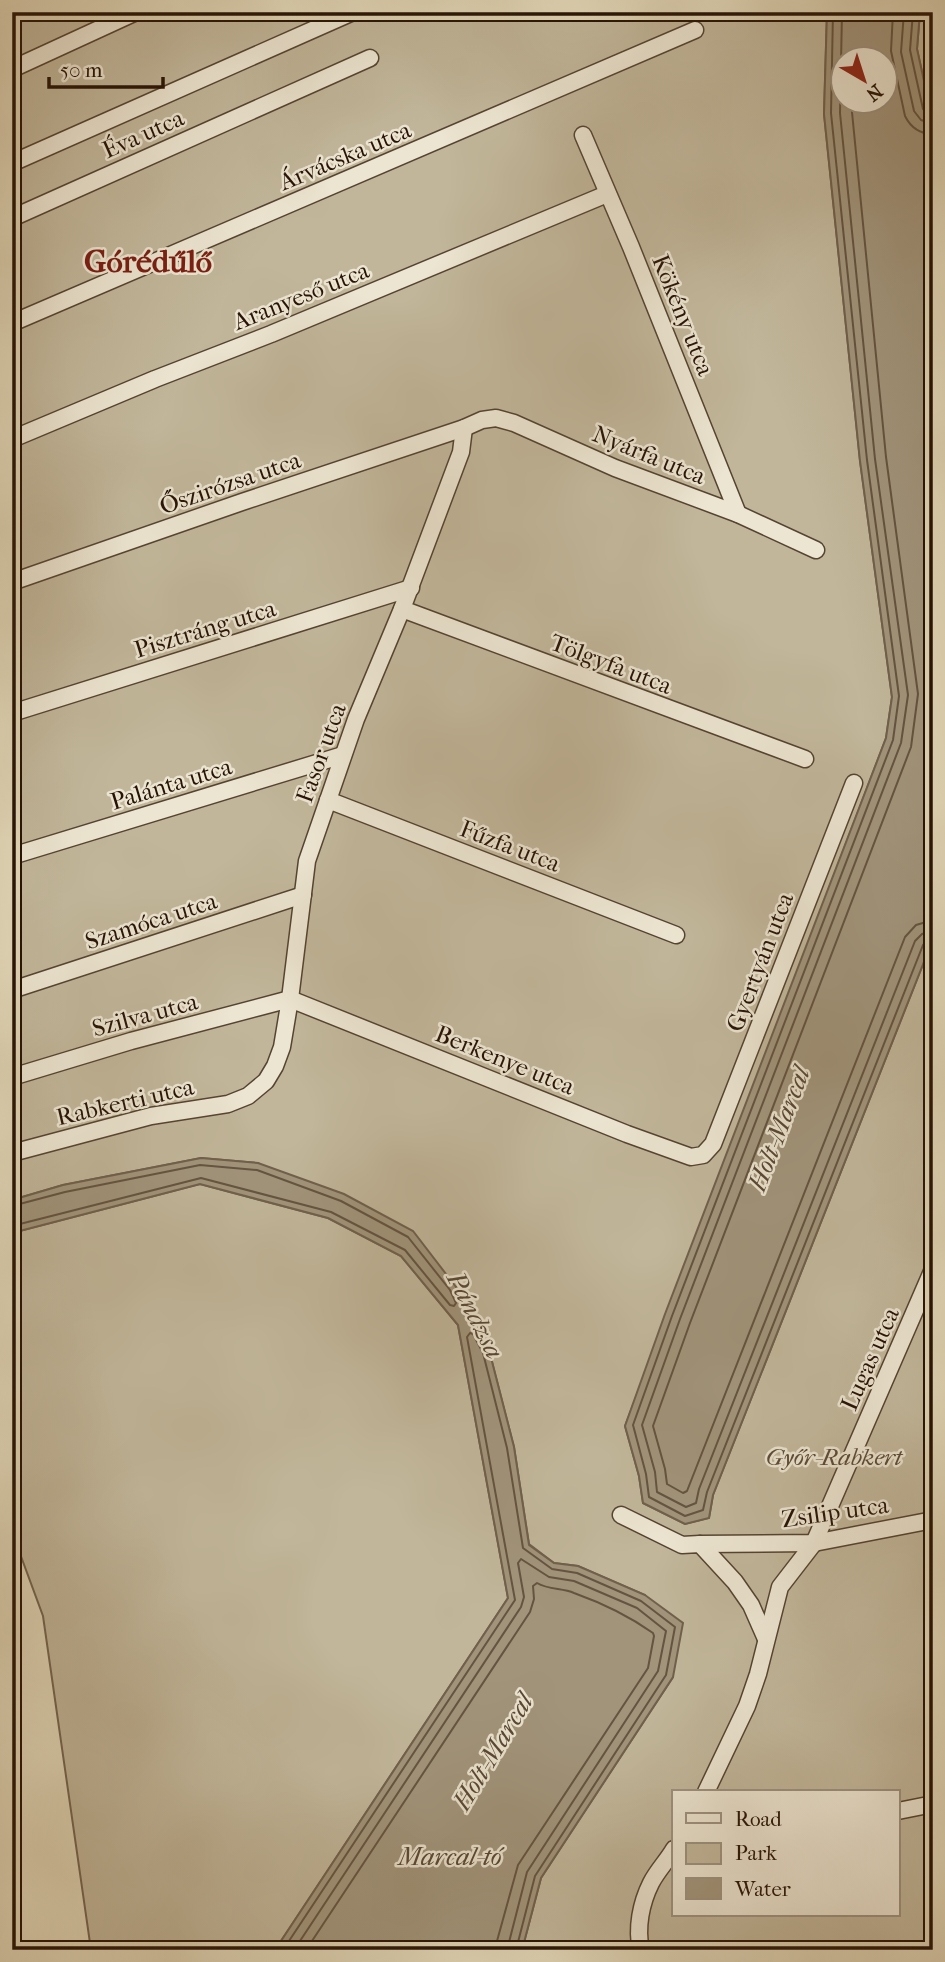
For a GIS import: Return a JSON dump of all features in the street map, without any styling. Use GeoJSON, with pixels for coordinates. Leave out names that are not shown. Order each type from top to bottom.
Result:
{"type":"FeatureCollection","features":[{"type":"Feature","properties":{"kind":"street"},"geometry":{"type":"LineString","coordinates":[[12,69],[136,12]]}},
{"type":"Feature","properties":{"kind":"street"},"geometry":{"type":"LineString","coordinates":[[12,163],[354,12]]}},
{"type":"Feature","properties":{"kind":"street","name":"Árvácska utca"},"geometry":{"type":"LineString","coordinates":[[12,323],[695,30]]}},
{"type":"Feature","properties":{"kind":"street","name":"Éva utca"},"geometry":{"type":"LineString","coordinates":[[12,218],[370,58]]}},
{"type":"Feature","properties":{"kind":"street","name":"Kökény utca"},"geometry":{"type":"LineString","coordinates":[[583,135],[738,514]]}},
{"type":"Feature","properties":{"kind":"street","name":"Aranyeső utca"},"geometry":{"type":"LineString","coordinates":[[12,439],[607,194]]}},
{"type":"Feature","properties":{"kind":"street","name":"Nyárfa utca"},"geometry":{"type":"LineString","coordinates":[[464,428],[482,420],[496,418],[514,423],[615,468],[738,514],[816,550]]}},
{"type":"Feature","properties":{"kind":"street","name":"Őszirózsa utca"},"geometry":{"type":"LineString","coordinates":[[12,582],[464,428]]}},
{"type":"Feature","properties":{"kind":"street","name":"Fasor utca"},"geometry":{"type":"LineString","coordinates":[[248,1096],[266,1081],[282,1047],[307,862],[356,719],[411,588],[461,452],[464,428]]}},
{"type":"Feature","properties":{"kind":"street","name":"Pisztráng utca"},"geometry":{"type":"LineString","coordinates":[[12,713],[411,588]]}},
{"type":"Feature","properties":{"kind":"street","name":"Tölgyfa utca"},"geometry":{"type":"LineString","coordinates":[[402,609],[805,759]]}},
{"type":"Feature","properties":{"kind":"street","name":"Palánta utca"},"geometry":{"type":"LineString","coordinates":[[12,856],[343,755]]}},
{"type":"Feature","properties":{"kind":"street","name":"Gyertyán utca"},"geometry":{"type":"LineString","coordinates":[[703,1155],[713,1144],[854,783]]}},
{"type":"Feature","properties":{"kind":"street","name":"Fűzfa utca"},"geometry":{"type":"LineString","coordinates":[[328,800],[676,936]]}},
{"type":"Feature","properties":{"kind":"street","name":"Szamóca utca"},"geometry":{"type":"LineString","coordinates":[[12,990],[303,895]]}},
{"type":"Feature","properties":{"kind":"street","name":"Berkenye utca"},"geometry":{"type":"LineString","coordinates":[[290,999],[627,1134],[691,1157],[703,1155]]}},
{"type":"Feature","properties":{"kind":"street","name":"Szilva utca"},"geometry":{"type":"LineString","coordinates":[[12,1077],[131,1041],[290,999]]}},
{"type":"Feature","properties":{"kind":"street","name":"Rabkerti utca"},"geometry":{"type":"LineString","coordinates":[[12,1153],[151,1116],[228,1104],[248,1096]]}},
{"type":"Feature","properties":{"kind":"street","name":"Lugas utca"},"geometry":{"type":"LineString","coordinates":[[766,1639],[780,1587],[814,1543],[927,1298],[933,1269]]}},
{"type":"Feature","properties":{"kind":"street"},"geometry":{"type":"LineString","coordinates":[[621,1515],[682,1545],[700,1545],[735,1582],[751,1605],[766,1639],[747,1706],[707,1790]]}},
{"type":"Feature","properties":{"kind":"street","name":"Zsilip utca"},"geometry":{"type":"LineString","coordinates":[[700,1545],[814,1543],[933,1520]]}},
{"type":"Feature","properties":{"kind":"street"},"geometry":{"type":"LineString","coordinates":[[900,1811],[933,1804]]}},
{"type":"Feature","properties":{"kind":"street"},"geometry":{"type":"LineString","coordinates":[[641,1950],[641,1913],[652,1882],[672,1854]]}},
{"type":"Feature","properties":{"kind":"green space","name":"Győr-Rabkert"},"geometry":{"type":"Polygon","coordinates":[[[12,12],[827,12],[824,114],[860,461],[892,697],[886,738],[625,1426],[639,1476],[643,1503],[685,1524],[709,1518],[713,1495],[933,939],[933,1950],[522,1950],[541,1878],[673,1677],[645,1595],[578,1566],[554,1563],[529,1544],[514,1447],[489,1350],[456,1287],[258,1163],[201,1158],[63,1185],[12,1200],[12,12]]]}},
{"type":"Feature","properties":{"kind":"green space"},"geometry":{"type":"Polygon","coordinates":[[[920,12],[933,12],[933,122],[917,49],[920,12]]]}},
{"type":"Feature","properties":{"kind":"green space"},"geometry":{"type":"Polygon","coordinates":[[[200,1184],[328,1218],[401,1256],[458,1325],[508,1598],[275,1950],[91,1950],[43,1616],[12,1532],[12,1233],[200,1184]]]}},
{"type":"Feature","properties":{"kind":"water","name":"Holt-Marcal"},"geometry":{"type":"Polygon","coordinates":[[[827,12],[920,12],[917,49],[933,122],[933,939],[713,1495],[709,1518],[685,1524],[643,1503],[639,1476],[625,1426],[665,1314],[886,738],[892,697],[860,461],[824,114],[827,12]]]}},
{"type":"Feature","properties":{"kind":"water","name":"Marcal-tó"},"geometry":{"type":"Polygon","coordinates":[[[201,1158],[258,1163],[344,1194],[413,1231],[456,1287],[489,1350],[514,1447],[529,1545],[554,1563],[578,1566],[645,1595],[683,1623],[673,1677],[541,1878],[522,1950],[275,1950],[508,1598],[458,1325],[401,1256],[328,1218],[200,1184],[12,1233],[12,1200],[63,1185],[201,1158]]]}},
{"type":"Feature","properties":{"kind":"district","name":"Górédűlő"},"geometry":{"type":"Point","coordinates":[148,261]}},
{"type":"Feature","properties":{"kind":"water label","name":"Pándzsa"},"geometry":{"type":"Point","coordinates":[475,1315]}}]}
